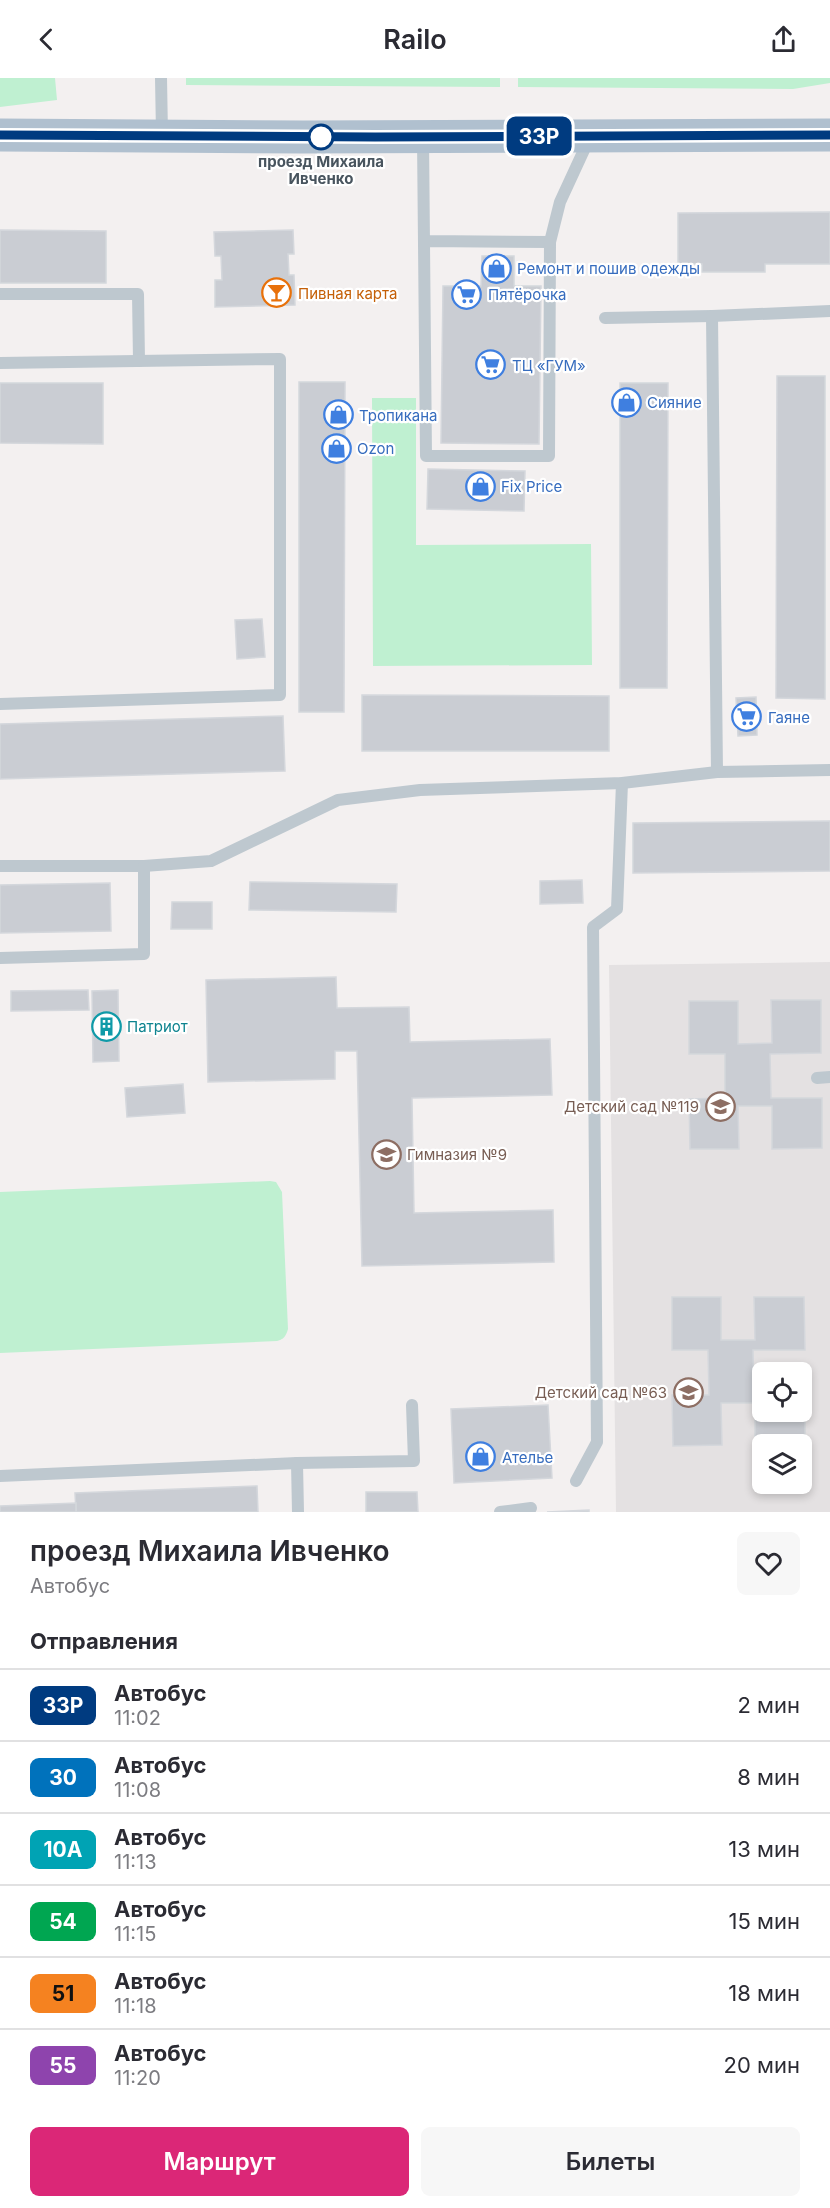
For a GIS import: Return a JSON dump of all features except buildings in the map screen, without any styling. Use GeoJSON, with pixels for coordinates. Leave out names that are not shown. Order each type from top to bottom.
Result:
{"type":"FeatureCollection","features":[{"type":"Feature","properties":{"kind":"main road"},"geometry":{"type":"LineString","coordinates":[[0,135],[830,135]]}},
{"type":"Feature","properties":{"kind":"lane"},"geometry":{"type":"LineString","coordinates":[[161,78],[162,136]]}},
{"type":"Feature","properties":{"kind":"lane"},"geometry":{"type":"LineString","coordinates":[[423,136],[426,456],[549,456],[550,242],[560,202],[591,136]]}},
{"type":"Feature","properties":{"kind":"lane"},"geometry":{"type":"LineString","coordinates":[[425,241],[550,242]]}},
{"type":"Feature","properties":{"kind":"lane"},"geometry":{"type":"LineString","coordinates":[[0,294],[138,294],[139,361]]}},
{"type":"Feature","properties":{"kind":"lane"},"geometry":{"type":"LineString","coordinates":[[605,318],[830,311]]}},
{"type":"Feature","properties":{"kind":"lane"},"geometry":{"type":"LineString","coordinates":[[712,316],[717,772]]}},
{"type":"Feature","properties":{"kind":"lane"},"geometry":{"type":"LineString","coordinates":[[0,363],[280,359],[280,695],[0,704]]}},
{"type":"Feature","properties":{"kind":"lane"},"geometry":{"type":"LineString","coordinates":[[0,866],[144,866],[211,861],[338,800],[420,790],[622,783],[717,772],[830,770]]}},
{"type":"Feature","properties":{"kind":"lane"},"geometry":{"type":"LineString","coordinates":[[576,1481],[597,1442],[593,927],[617,909],[622,783]]}},
{"type":"Feature","properties":{"kind":"lane"},"geometry":{"type":"LineString","coordinates":[[0,958],[144,954],[144,866]]}},
{"type":"Feature","properties":{"kind":"lane"},"geometry":{"type":"LineString","coordinates":[[817,1078],[830,1077]]}},
{"type":"Feature","properties":{"kind":"lane"},"geometry":{"type":"LineString","coordinates":[[0,1476],[297,1463],[414,1461],[412,1405]]}},
{"type":"Feature","properties":{"kind":"lane"},"geometry":{"type":"LineString","coordinates":[[297,1463],[298,1512]]}},
{"type":"Feature","properties":{"kind":"lane"},"geometry":{"type":"LineString","coordinates":[[500,1512],[531,1508]]}},
{"type":"Feature","properties":{"kind":"shaded area"},"geometry":{"type":"Polygon","coordinates":[[[830,962],[830,1512],[616,1512],[609,965],[830,962]]]}},
{"type":"Feature","properties":{"kind":"green space"},"geometry":{"type":"Polygon","coordinates":[[[0,78],[55,78],[57,100],[0,107],[0,78]]]}},
{"type":"Feature","properties":{"kind":"green space"},"geometry":{"type":"Polygon","coordinates":[[[186,78],[500,78],[500,87],[186,85],[186,78]]]}},
{"type":"Feature","properties":{"kind":"green space"},"geometry":{"type":"Polygon","coordinates":[[[518,78],[830,78],[830,83],[793,89],[518,87],[518,78]]]}},
{"type":"Feature","properties":{"kind":"green space"},"geometry":{"type":"Polygon","coordinates":[[[372,398],[416,398],[416,545],[591,544],[592,665],[373,666],[372,398]]]}},
{"type":"Feature","properties":{"kind":"green space"},"geometry":{"type":"Polygon","coordinates":[[[276,1182],[282,1192],[288,1329],[281,1339],[0,1353],[0,1192],[276,1182]]]}},
{"type":"Feature","properties":{"kind":"bus line","name":"33Р"},"geometry":{"type":"LineString","coordinates":[[0,135],[375,137],[830,135]]}},
{"type":"Feature","properties":{"kind":"place","name":"проезд Михаила Ивченко"},"geometry":{"type":"Point","coordinates":[321,137]}},
{"type":"Feature","properties":{"kind":"place","name":"Ремонт и пошив одежды"},"geometry":{"type":"Point","coordinates":[496,268]}},
{"type":"Feature","properties":{"kind":"place","name":"Пивная карта"},"geometry":{"type":"Point","coordinates":[277,293]}},
{"type":"Feature","properties":{"kind":"place","name":"Пятёрочка"},"geometry":{"type":"Point","coordinates":[467,294]}},
{"type":"Feature","properties":{"kind":"place","name":"ТЦ «ГУМ»"},"geometry":{"type":"Point","coordinates":[491,365]}},
{"type":"Feature","properties":{"kind":"place","name":"Сияние"},"geometry":{"type":"Point","coordinates":[626,402]}},
{"type":"Feature","properties":{"kind":"place","name":"Тропикана"},"geometry":{"type":"Point","coordinates":[338,415]}},
{"type":"Feature","properties":{"kind":"place","name":"Ozon"},"geometry":{"type":"Point","coordinates":[336,448]}},
{"type":"Feature","properties":{"kind":"place","name":"Fix Price"},"geometry":{"type":"Point","coordinates":[480,486]}},
{"type":"Feature","properties":{"kind":"place","name":"Гаяне"},"geometry":{"type":"Point","coordinates":[747,717]}},
{"type":"Feature","properties":{"kind":"place","name":"Патриот"},"geometry":{"type":"Point","coordinates":[106,1026]}},
{"type":"Feature","properties":{"kind":"place","name":"Детский сад №119"},"geometry":{"type":"Point","coordinates":[720,1106]}},
{"type":"Feature","properties":{"kind":"place","name":"Гимназия №9"},"geometry":{"type":"Point","coordinates":[386,1154]}},
{"type":"Feature","properties":{"kind":"place","name":"Детский сад №63"},"geometry":{"type":"Point","coordinates":[688,1392]}},
{"type":"Feature","properties":{"kind":"place","name":"Ателье"},"geometry":{"type":"Point","coordinates":[481,1457]}}]}
